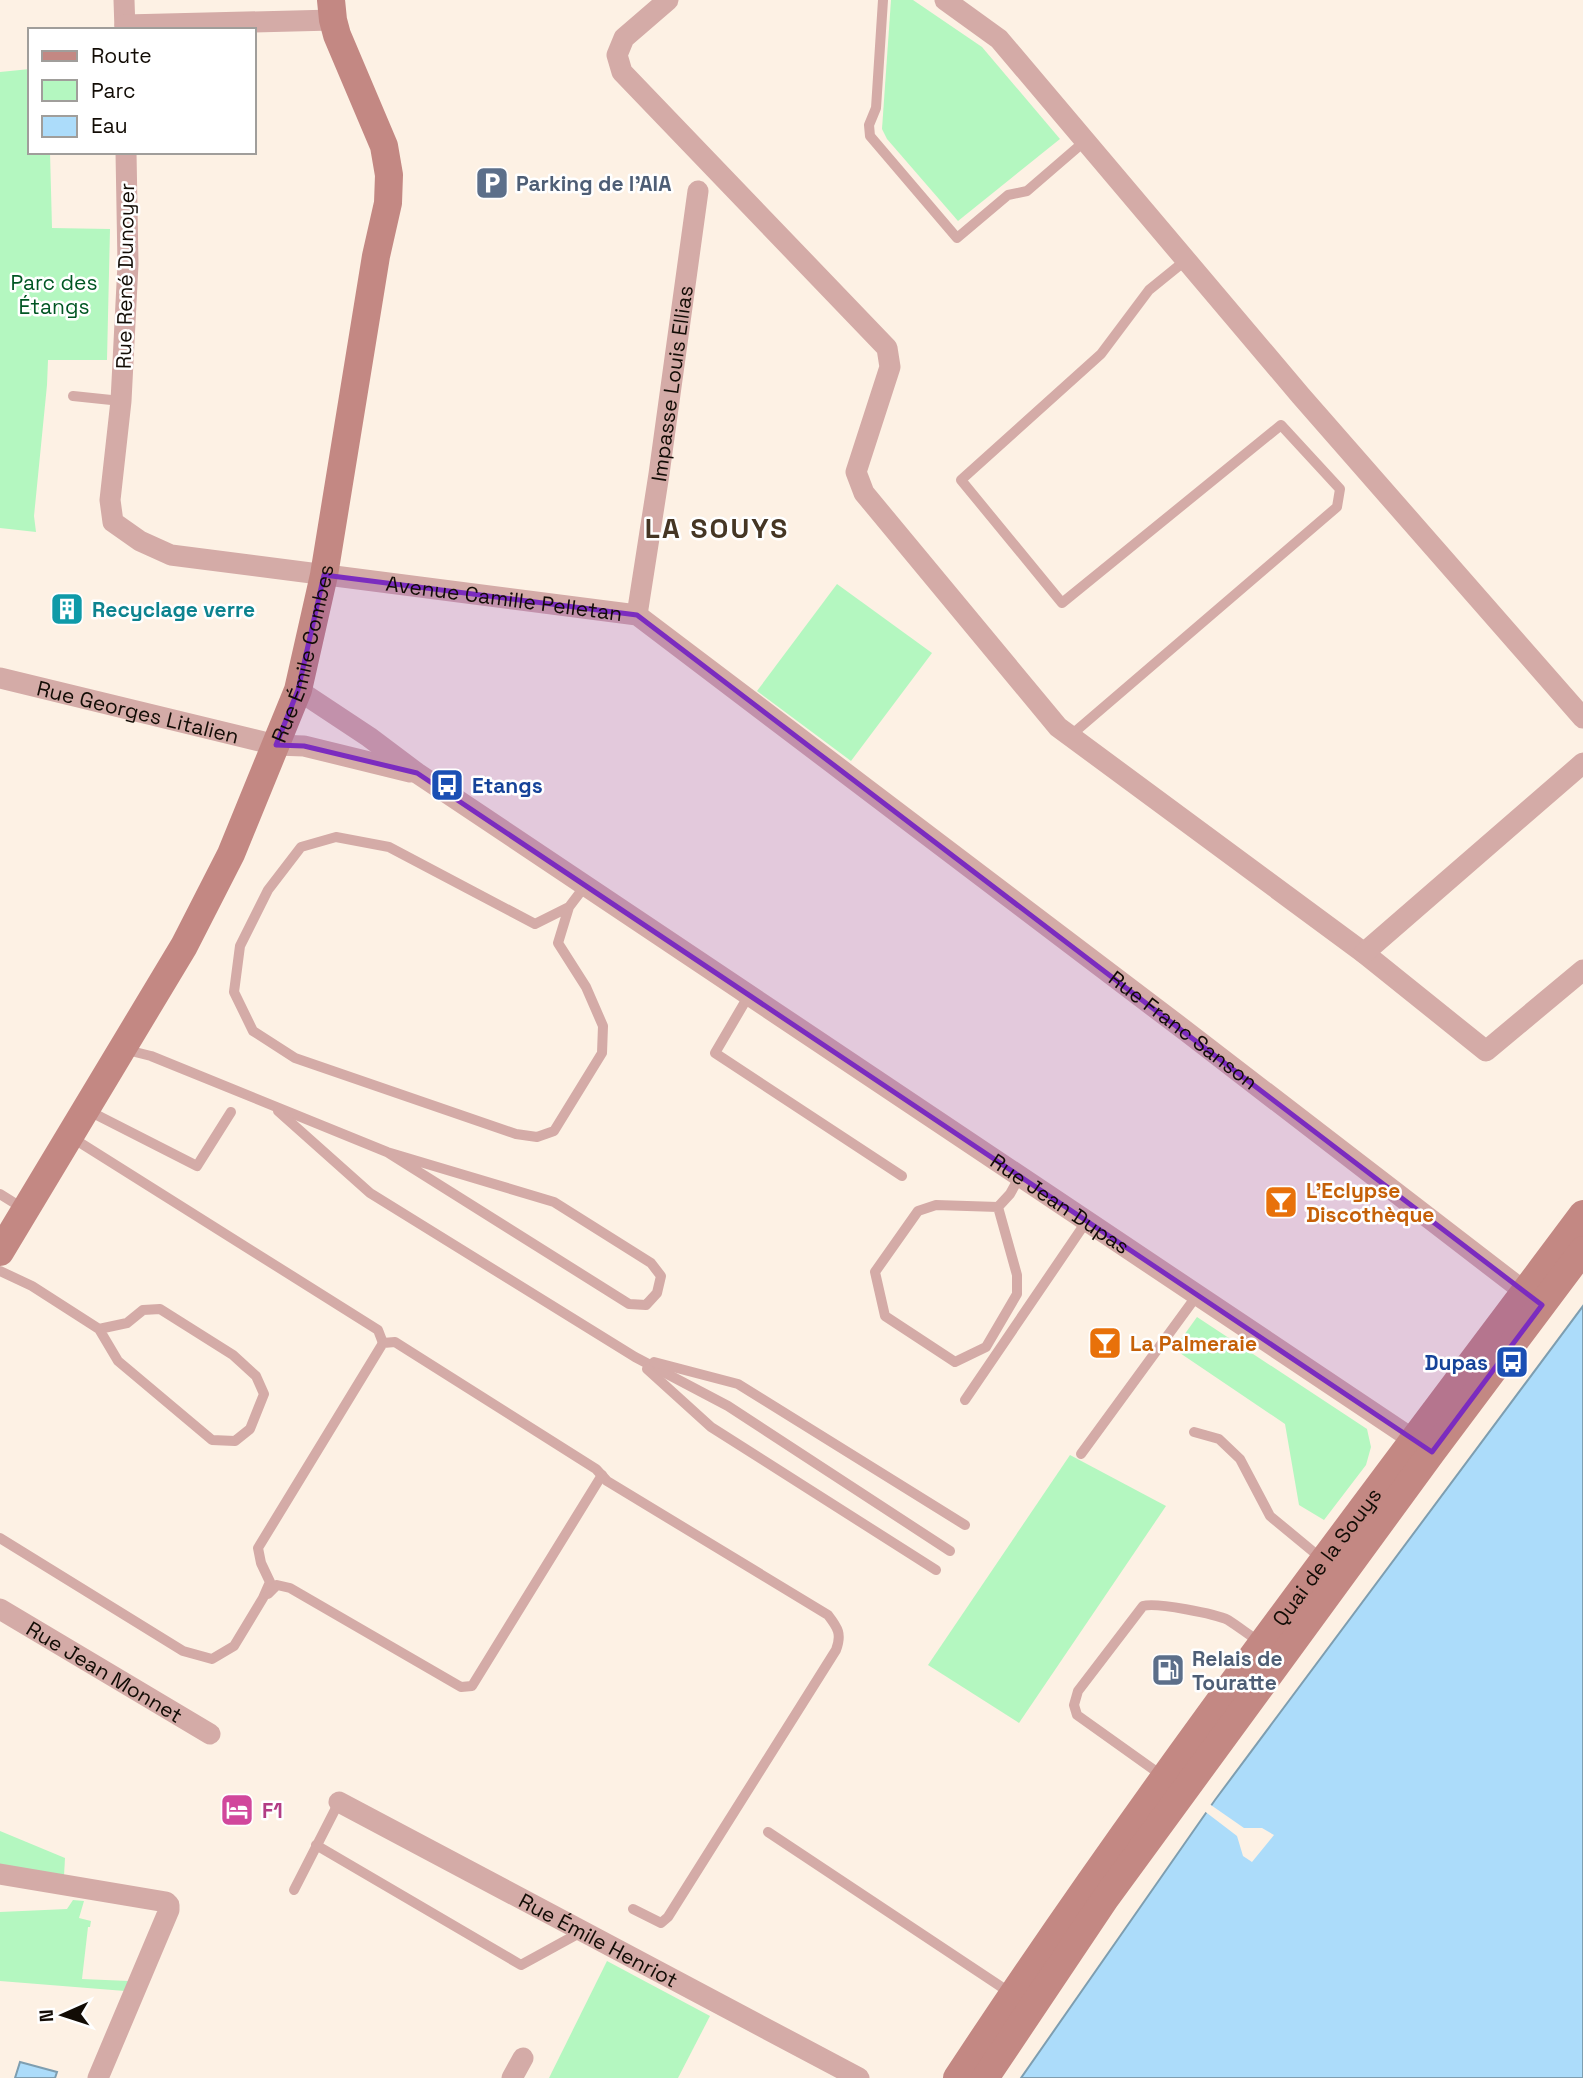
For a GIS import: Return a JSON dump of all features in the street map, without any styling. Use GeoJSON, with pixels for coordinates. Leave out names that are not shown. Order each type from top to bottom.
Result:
{"type":"FeatureCollection","features":[{"type":"Feature","properties":{"kind":"main road","name":"Rue Émile Combes"},"geometry":{"type":"LineString","coordinates":[[0,1252],[184,946],[231,854],[298,690],[324,575],[376,256],[388,203],[389,175],[384,146],[337,35],[332,10]]}},
{"type":"Feature","properties":{"kind":"main road","name":"Quai de la Souys"},"geometry":{"type":"LineString","coordinates":[[957,2078],[1105,1899],[1175,1784],[1533,1298],[1583,1214]]}},
{"type":"Feature","properties":{"kind":"main road","name":"Quai de la Souys"},"geometry":{"type":"LineString","coordinates":[[1533,1298],[1583,1250]]}},
{"type":"Feature","properties":{"kind":"main road","name":"Quai de la Souys"},"geometry":{"type":"LineString","coordinates":[[1272,1651],[1325,1561],[1424,1446]]}},
{"type":"Feature","properties":{"kind":"main road","name":"Quai de la Souys"},"geometry":{"type":"LineString","coordinates":[[985,2078],[1022,2001]]}},
{"type":"Feature","properties":{"kind":"street"},"geometry":{"type":"LineString","coordinates":[[124,0],[125,27],[332,10]]}},
{"type":"Feature","properties":{"kind":"street"},"geometry":{"type":"LineString","coordinates":[[668,0],[624,38],[617,54],[622,72],[887,348],[890,367],[856,472],[864,493],[1058,727],[1364,953],[1486,1051],[1583,970]]}},
{"type":"Feature","properties":{"kind":"street"},"geometry":{"type":"LineString","coordinates":[[945,0],[999,38],[1301,397],[1583,718]]}},
{"type":"Feature","properties":{"kind":"street","name":"Rue René Dunoyer"},"geometry":{"type":"LineString","coordinates":[[127,154],[128,264],[121,401],[110,500],[114,522],[140,541],[171,555],[324,575]]}},
{"type":"Feature","properties":{"kind":"street","name":"Impasse Louis Ellias"},"geometry":{"type":"LineString","coordinates":[[637,615],[698,191]]}},
{"type":"Feature","properties":{"kind":"street","name":"Avenue Camille Pelletan"},"geometry":{"type":"LineString","coordinates":[[324,575],[637,615],[842,772]]}},
{"type":"Feature","properties":{"kind":"street","name":"Rue Georges Litalien"},"geometry":{"type":"LineString","coordinates":[[0,678],[276,745],[304,746],[416,773]]}},
{"type":"Feature","properties":{"kind":"street","name":"Rue Jean Dupas"},"geometry":{"type":"LineString","coordinates":[[298,690],[369,737],[416,773],[1424,1446]]}},
{"type":"Feature","properties":{"kind":"street"},"geometry":{"type":"LineString","coordinates":[[1364,953],[1583,763]]}},
{"type":"Feature","properties":{"kind":"street","name":"Rue Franc Sanson"},"geometry":{"type":"LineString","coordinates":[[842,772],[1198,1040],[1533,1298]]}},
{"type":"Feature","properties":{"kind":"street","name":"Rue Jean Monnet"},"geometry":{"type":"LineString","coordinates":[[0,1609],[210,1734]]}},
{"type":"Feature","properties":{"kind":"street","name":"Rue Émile Henriot"},"geometry":{"type":"LineString","coordinates":[[339,1802],[859,2078]]}},
{"type":"Feature","properties":{"kind":"street"},"geometry":{"type":"LineString","coordinates":[[0,1874],[166,1902],[169,1905],[98,2078]]}},
{"type":"Feature","properties":{"kind":"street"},"geometry":{"type":"LineString","coordinates":[[512,2078],[523,2058]]}},
{"type":"Feature","properties":{"kind":"lane"},"geometry":{"type":"LineString","coordinates":[[883,0],[876,108],[869,125],[870,136],[957,238],[1008,195],[1027,191],[1085,141]]}},
{"type":"Feature","properties":{"kind":"lane"},"geometry":{"type":"LineString","coordinates":[[1070,736],[1337,508],[1340,489],[1281,425],[1062,603],[961,480],[1101,354],[1149,290],[1186,260]]}},
{"type":"Feature","properties":{"kind":"lane","name":"Rue René Dunoyer"},"geometry":{"type":"LineString","coordinates":[[73,396],[121,401]]}},
{"type":"Feature","properties":{"kind":"lane"},"geometry":{"type":"LineString","coordinates":[[569,907],[535,924],[389,847],[336,836],[300,847],[268,890],[240,946],[234,992],[253,1031],[295,1058],[516,1134],[537,1137],[555,1131],[602,1053],[603,1026],[586,987],[558,943],[569,907],[585,886]]}},
{"type":"Feature","properties":{"kind":"lane"},"geometry":{"type":"LineString","coordinates":[[749,995],[715,1053],[902,1176]]}},
{"type":"Feature","properties":{"kind":"lane"},"geometry":{"type":"LineString","coordinates":[[123,1049],[151,1056],[387,1153],[554,1202],[651,1263],[661,1276],[657,1293],[646,1305],[629,1304],[387,1153]]}},
{"type":"Feature","properties":{"kind":"lane"},"geometry":{"type":"LineString","coordinates":[[270,1104],[370,1193],[635,1357],[727,1406],[950,1551]]}},
{"type":"Feature","properties":{"kind":"lane"},"geometry":{"type":"LineString","coordinates":[[87,1110],[197,1166],[231,1112]]}},
{"type":"Feature","properties":{"kind":"lane"},"geometry":{"type":"LineString","coordinates":[[71,1137],[378,1330],[383,1343]]}},
{"type":"Feature","properties":{"kind":"lane"},"geometry":{"type":"LineString","coordinates":[[998,1208],[1020,1176]]}},
{"type":"Feature","properties":{"kind":"lane"},"geometry":{"type":"LineString","coordinates":[[0,1194],[26,1210]]}},
{"type":"Feature","properties":{"kind":"lane"},"geometry":{"type":"LineString","coordinates":[[936,1205],[998,1208],[1017,1275],[1017,1294],[986,1347],[955,1362],[885,1316],[875,1272],[918,1211],[936,1205]]}},
{"type":"Feature","properties":{"kind":"lane"},"geometry":{"type":"LineString","coordinates":[[965,1400],[1086,1222]]}},
{"type":"Feature","properties":{"kind":"lane"},"geometry":{"type":"LineString","coordinates":[[0,1272],[32,1286],[99,1329],[118,1362],[212,1440],[235,1441],[250,1429],[264,1394],[256,1376],[233,1355],[160,1309],[143,1310],[127,1323],[99,1329]]}},
{"type":"Feature","properties":{"kind":"lane"},"geometry":{"type":"LineString","coordinates":[[1081,1454],[1199,1294]]}},
{"type":"Feature","properties":{"kind":"lane"},"geometry":{"type":"LineString","coordinates":[[383,1343],[395,1342],[596,1469],[607,1481],[828,1615],[836,1627],[840,1639],[836,1650],[668,1917],[661,1923],[633,1909]]}},
{"type":"Feature","properties":{"kind":"lane"},"geometry":{"type":"LineString","coordinates":[[0,1538],[183,1651],[212,1659],[234,1646],[263,1598],[270,1582],[261,1563],[258,1548],[383,1343]]}},
{"type":"Feature","properties":{"kind":"lane"},"geometry":{"type":"LineString","coordinates":[[635,1357],[738,1384],[965,1525]]}},
{"type":"Feature","properties":{"kind":"lane"},"geometry":{"type":"LineString","coordinates":[[635,1357],[710,1427],[936,1570]]}},
{"type":"Feature","properties":{"kind":"lane"},"geometry":{"type":"LineString","coordinates":[[1194,1432],[1219,1439],[1240,1460],[1270,1516],[1325,1561]]}},
{"type":"Feature","properties":{"kind":"lane"},"geometry":{"type":"LineString","coordinates":[[263,1598],[277,1585],[290,1588],[461,1687],[472,1686],[602,1475]]}},
{"type":"Feature","properties":{"kind":"lane"},"geometry":{"type":"LineString","coordinates":[[1175,1784],[1077,1715],[1074,1705],[1078,1691],[1143,1606],[1149,1604],[1226,1619],[1272,1651]]}},
{"type":"Feature","properties":{"kind":"lane"},"geometry":{"type":"LineString","coordinates":[[294,1890],[339,1802]]}},
{"type":"Feature","properties":{"kind":"lane"},"geometry":{"type":"LineString","coordinates":[[768,1832],[1022,2001]]}},
{"type":"Feature","properties":{"kind":"lane"},"geometry":{"type":"LineString","coordinates":[[316,1845],[521,1965],[583,1931]]}},
{"type":"Feature","properties":{"kind":"highlighted area"},"geometry":{"type":"Polygon","coordinates":[[[324,575],[637,615],[1542,1305],[1432,1452],[417,773],[304,746],[276,745],[298,690],[324,575]]]}},
{"type":"Feature","properties":{"kind":"green space"},"geometry":{"type":"Polygon","coordinates":[[[891,0],[913,0],[982,47],[1060,139],[958,221],[887,139],[882,129],[891,0]]]}},
{"type":"Feature","properties":{"kind":"green space","name":"Parc des Étangs"},"geometry":{"type":"Polygon","coordinates":[[[28,69],[28,154],[50,154],[52,228],[110,229],[107,360],[48,360],[34,516],[36,532],[0,528],[0,72],[28,69]]]}},
{"type":"Feature","properties":{"kind":"green space"},"geometry":{"type":"Polygon","coordinates":[[[837,584],[932,653],[851,761],[757,691],[837,584]]]}},
{"type":"Feature","properties":{"kind":"green space"},"geometry":{"type":"Polygon","coordinates":[[[1197,1317],[1367,1429],[1371,1447],[1366,1465],[1324,1520],[1299,1505],[1285,1424],[1174,1349],[1197,1317]]]}},
{"type":"Feature","properties":{"kind":"green space"},"geometry":{"type":"Polygon","coordinates":[[[1070,1455],[1166,1506],[1019,1723],[928,1665],[1070,1455]]]}},
{"type":"Feature","properties":{"kind":"green space"},"geometry":{"type":"Polygon","coordinates":[[[0,1831],[65,1858],[64,1876],[0,1864],[0,1831]]]}},
{"type":"Feature","properties":{"kind":"green space"},"geometry":{"type":"Polygon","coordinates":[[[73,1900],[84,1901],[79,1918],[91,1921],[82,1979],[129,1981],[125,1991],[0,1981],[0,1912],[67,1909],[73,1900]]]}},
{"type":"Feature","properties":{"kind":"green space"},"geometry":{"type":"Polygon","coordinates":[[[607,1961],[710,2016],[678,2078],[549,2078],[607,1961]]]}},
{"type":"Feature","properties":{"kind":"water"},"geometry":{"type":"Polygon","coordinates":[[[1583,1306],[1583,2078],[1021,2078],[1215,1800],[1583,1306]]]}},
{"type":"Feature","properties":{"kind":"water"},"geometry":{"type":"Polygon","coordinates":[[[20,2062],[57,2072],[55,2078],[15,2078],[20,2062]]]}},
{"type":"Feature","properties":{"kind":"pier"},"geometry":{"type":"Polygon","coordinates":[[[1208,1803],[1244,1828],[1262,1828],[1274,1835],[1252,1862],[1243,1856],[1237,1836],[1203,1810],[1208,1803]]]}},
{"type":"Feature","properties":{"kind":"place","name":"Parking de l'AIA"},"geometry":{"type":"Point","coordinates":[492,183]}},
{"type":"Feature","properties":{"kind":"place","name":"Recyclage verre"},"geometry":{"type":"Point","coordinates":[67,609]}},
{"type":"Feature","properties":{"kind":"place","name":"Etangs"},"geometry":{"type":"Point","coordinates":[447,785]}},
{"type":"Feature","properties":{"kind":"place","name":"L'Eclypse Discothèque"},"geometry":{"type":"Point","coordinates":[1281,1202]}},
{"type":"Feature","properties":{"kind":"place","name":"La Palmeraie"},"geometry":{"type":"Point","coordinates":[1105,1343]}},
{"type":"Feature","properties":{"kind":"place","name":"Dupas"},"geometry":{"type":"Point","coordinates":[1512,1362]}},
{"type":"Feature","properties":{"kind":"place","name":"Relais de Touratte"},"geometry":{"type":"Point","coordinates":[1168,1670]}},
{"type":"Feature","properties":{"kind":"place","name":"F1"},"geometry":{"type":"Point","coordinates":[237,1810]}},
{"type":"Feature","properties":{"kind":"district","name":"LA SOUYS"},"geometry":{"type":"Point","coordinates":[717,528]}}]}
